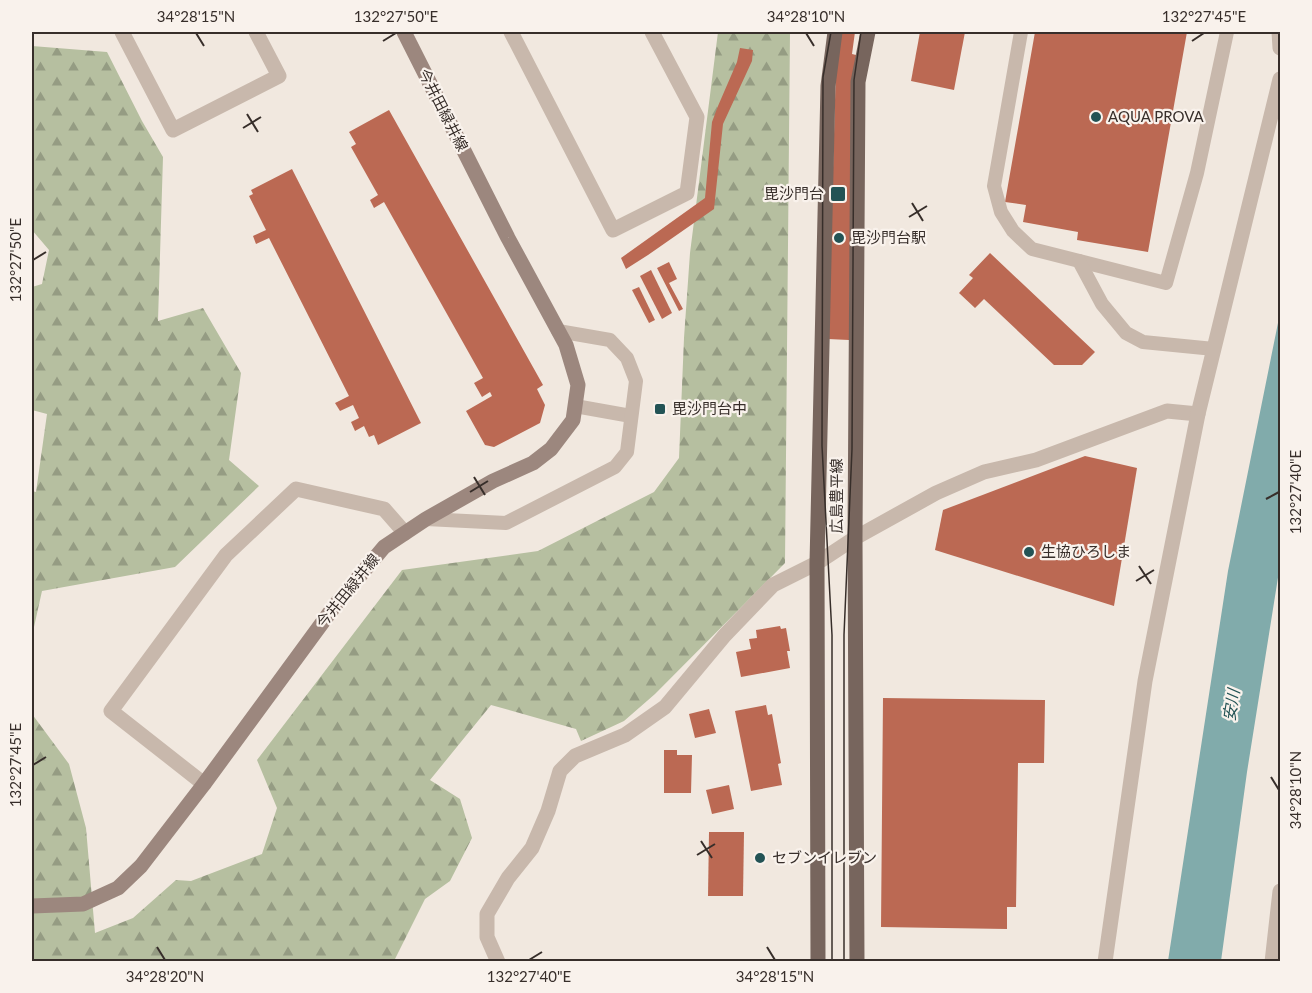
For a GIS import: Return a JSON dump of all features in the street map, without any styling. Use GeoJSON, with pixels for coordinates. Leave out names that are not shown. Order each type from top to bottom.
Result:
{"type":"FeatureCollection","features":[{"type":"Feature","properties":{"kind":"main road","name":"今井田緑井線"},"geometry":{"type":"LineString","coordinates":[[32,906],[83,904],[118,888],[141,866],[336,604],[384,547],[426,519],[493,481],[533,463],[551,449],[573,420],[578,385],[566,345],[508,238],[404,32]]}},
{"type":"Feature","properties":{"kind":"main road","name":"広島豊平線"},"geometry":{"type":"LineString","coordinates":[[818,962],[817,563],[828,86],[835,32]]}},
{"type":"Feature","properties":{"kind":"main road","name":"広島豊平線"},"geometry":{"type":"LineString","coordinates":[[857,962],[855,538],[858,82],[868,32]]}},
{"type":"Feature","properties":{"kind":"street"},"geometry":{"type":"LineString","coordinates":[[122,32],[173,129],[279,76],[256,32]]}},
{"type":"Feature","properties":{"kind":"street"},"geometry":{"type":"LineString","coordinates":[[511,32],[613,230],[687,193],[697,117],[652,32]]}},
{"type":"Feature","properties":{"kind":"street"},"geometry":{"type":"LineString","coordinates":[[1279,32],[1281,48]]}},
{"type":"Feature","properties":{"kind":"street"},"geometry":{"type":"LineString","coordinates":[[1105,962],[1145,681],[1198,414],[1281,79]]}},
{"type":"Feature","properties":{"kind":"street"},"geometry":{"type":"LineString","coordinates":[[498,962],[487,937],[487,914],[508,878],[532,848],[548,811],[560,771],[575,756],[626,735],[665,707],[725,635],[773,585],[817,563],[855,538],[936,493],[984,472],[1036,460],[1167,411],[1198,414]]}},
{"type":"Feature","properties":{"kind":"street"},"geometry":{"type":"LineString","coordinates":[[204,784],[111,711],[225,555],[296,489],[384,509],[405,533]]}},
{"type":"Feature","properties":{"kind":"street"},"geometry":{"type":"LineString","coordinates":[[1272,962],[1281,891]]}},
{"type":"Feature","properties":{"kind":"lane"},"geometry":{"type":"LineString","coordinates":[[1021,32],[994,186],[1000,212],[1013,231],[1032,249],[1166,283],[1197,173],[1227,32]]}},
{"type":"Feature","properties":{"kind":"lane"},"geometry":{"type":"LineString","coordinates":[[1079,261],[1102,304],[1126,333],[1143,342],[1214,349]]}},
{"type":"Feature","properties":{"kind":"lane"},"geometry":{"type":"LineString","coordinates":[[426,519],[506,523],[615,467],[627,452],[636,381],[627,358],[610,340],[558,331]]}},
{"type":"Feature","properties":{"kind":"lane"},"geometry":{"type":"LineString","coordinates":[[575,406],[631,416]]}},
{"type":"Feature","properties":{"kind":"green space"},"geometry":{"type":"Polygon","coordinates":[[[718,32],[790,32],[785,563],[655,694],[624,721],[581,741],[576,729],[491,705],[430,780],[460,799],[472,838],[450,881],[425,899],[394,961],[32,961],[32,714],[69,764],[86,828],[95,933],[133,918],[176,880],[191,881],[262,854],[277,808],[257,760],[402,570],[538,551],[654,492],[679,458],[690,253],[718,32]]]}},
{"type":"Feature","properties":{"kind":"green space"},"geometry":{"type":"Polygon","coordinates":[[[32,46],[107,52],[163,157],[158,321],[203,308],[241,373],[229,460],[259,486],[175,567],[42,591],[32,636],[32,491],[36,492],[47,414],[32,410],[32,287],[42,284],[49,250],[32,230],[32,46]]]}},
{"type":"Feature","properties":{"kind":"water","name":"安川"},"geometry":{"type":"Polygon","coordinates":[[[1280,313],[1280,565],[1247,772],[1221,961],[1168,961],[1228,571],[1280,313]]]}},
{"type":"Feature","properties":{"kind":"building","name":"毘沙門台駅"},"geometry":{"type":"Polygon","coordinates":[[[837,32],[855,32],[852,54],[856,55],[853,91],[849,340],[828,339],[837,32]]]}},
{"type":"Feature","properties":{"kind":"building"},"geometry":{"type":"Polygon","coordinates":[[[920,32],[965,32],[954,90],[911,81],[920,32]]]}},
{"type":"Feature","properties":{"kind":"building","name":"AQUA PROVA"},"geometry":{"type":"Polygon","coordinates":[[[1035,32],[1187,32],[1148,252],[1077,240],[1078,232],[1023,222],[1026,205],[1005,202],[1035,32]]]}},
{"type":"Feature","properties":{"kind":"building"},"geometry":{"type":"Polygon","coordinates":[[[740,48],[753,50],[752,61],[723,124],[714,209],[626,269],[621,258],[705,198],[712,122],[737,62],[740,48]]]}},
{"type":"Feature","properties":{"kind":"building"},"geometry":{"type":"Polygon","coordinates":[[[389,110],[543,385],[537,389],[545,405],[540,423],[494,447],[485,445],[466,411],[492,396],[490,392],[482,397],[474,383],[483,378],[384,202],[374,208],[370,200],[378,195],[351,147],[356,144],[349,132],[389,110]]]}},
{"type":"Feature","properties":{"kind":"building"},"geometry":{"type":"Polygon","coordinates":[[[292,169],[421,423],[378,445],[374,435],[369,437],[364,426],[355,431],[351,422],[359,418],[353,405],[340,411],[335,403],[349,396],[269,238],[256,244],[253,236],[266,230],[249,196],[253,194],[251,190],[292,169]]]}},
{"type":"Feature","properties":{"kind":"building"},"geometry":{"type":"Polygon","coordinates":[[[990,253],[1095,352],[1082,365],[1054,365],[984,299],[975,308],[959,293],[973,278],[969,275],[990,253]]]}},
{"type":"Feature","properties":{"kind":"building"},"geometry":{"type":"Polygon","coordinates":[[[669,262],[677,279],[669,283],[683,309],[679,311],[657,268],[669,262]]]}},
{"type":"Feature","properties":{"kind":"building"},"geometry":{"type":"Polygon","coordinates":[[[651,270],[672,313],[662,319],[640,276],[651,270]]]}},
{"type":"Feature","properties":{"kind":"building"},"geometry":{"type":"Polygon","coordinates":[[[639,287],[655,320],[649,323],[632,290],[639,287]]]}},
{"type":"Feature","properties":{"kind":"building"},"geometry":{"type":"Polygon","coordinates":[[[1085,456],[1137,468],[1114,606],[935,550],[943,510],[1085,456]]]}},
{"type":"Feature","properties":{"kind":"building"},"geometry":{"type":"Polygon","coordinates":[[[780,626],[781,629],[786,628],[790,668],[741,677],[736,652],[751,649],[749,639],[757,638],[756,630],[780,626]]]}},
{"type":"Feature","properties":{"kind":"building"},"geometry":{"type":"Polygon","coordinates":[[[883,698],[1045,700],[1044,763],[1018,763],[1016,907],[1007,907],[1007,929],[881,927],[883,698]]]}},
{"type":"Feature","properties":{"kind":"building"},"geometry":{"type":"Polygon","coordinates":[[[766,705],[768,715],[772,714],[781,763],[778,764],[782,785],[751,791],[735,711],[766,705]]]}},
{"type":"Feature","properties":{"kind":"building"},"geometry":{"type":"Polygon","coordinates":[[[709,709],[716,733],[695,738],[689,714],[709,709]]]}},
{"type":"Feature","properties":{"kind":"building"},"geometry":{"type":"Polygon","coordinates":[[[664,750],[677,750],[677,755],[692,755],[691,793],[664,793],[664,750]]]}},
{"type":"Feature","properties":{"kind":"building"},"geometry":{"type":"Polygon","coordinates":[[[729,785],[734,809],[712,814],[706,790],[729,785]]]}},
{"type":"Feature","properties":{"kind":"building"},"geometry":{"type":"Polygon","coordinates":[[[709,832],[744,832],[743,896],[708,896],[709,832]]]}},
{"type":"Feature","properties":{"kind":"tram line"},"geometry":{"type":"LineString","coordinates":[[831,32],[823,77],[822,446],[832,635],[832,962]]}},
{"type":"Feature","properties":{"kind":"tram line"},"geometry":{"type":"LineString","coordinates":[[844,962],[844,635],[852,449],[854,80],[861,32]]}},
{"type":"Feature","properties":{"kind":"place","name":"AQUA PROVA"},"geometry":{"type":"Point","coordinates":[1096,117]}},
{"type":"Feature","properties":{"kind":"place","name":"毘沙門台"},"geometry":{"type":"Point","coordinates":[838,194]}},
{"type":"Feature","properties":{"kind":"place","name":"毘沙門台駅"},"geometry":{"type":"Point","coordinates":[839,238]}},
{"type":"Feature","properties":{"kind":"place","name":"毘沙門台中"},"geometry":{"type":"Point","coordinates":[660,409]}},
{"type":"Feature","properties":{"kind":"place","name":"生協ひろしま"},"geometry":{"type":"Point","coordinates":[1029,552]}},
{"type":"Feature","properties":{"kind":"place","name":"セブンイレブン"},"geometry":{"type":"Point","coordinates":[760,858]}}]}
